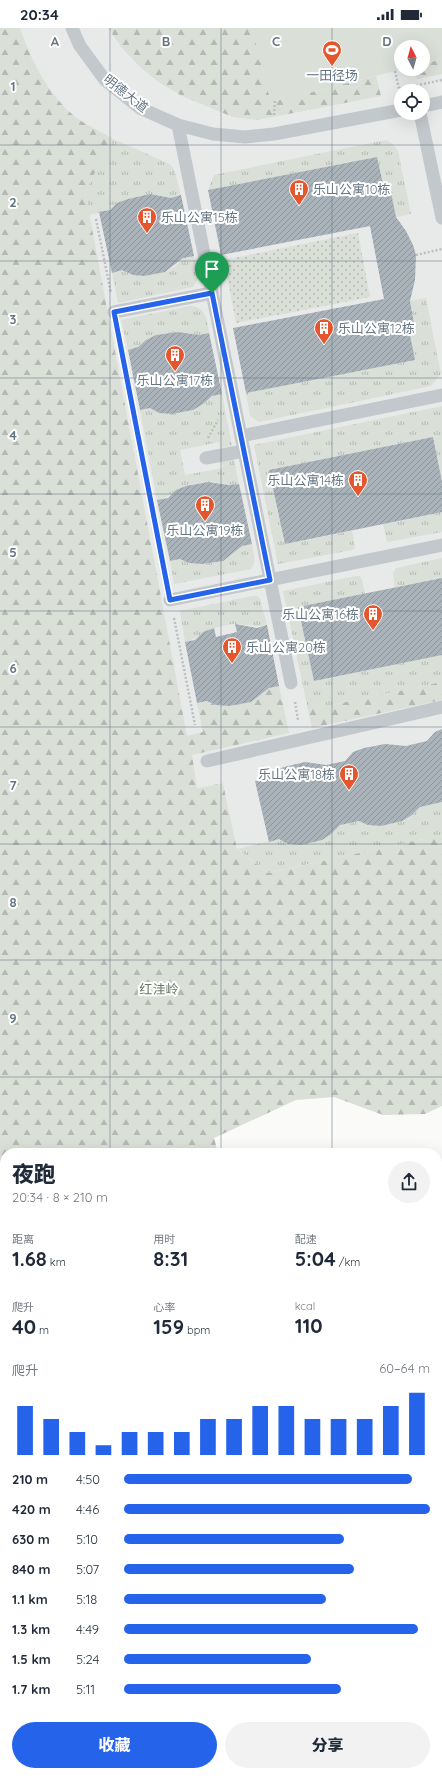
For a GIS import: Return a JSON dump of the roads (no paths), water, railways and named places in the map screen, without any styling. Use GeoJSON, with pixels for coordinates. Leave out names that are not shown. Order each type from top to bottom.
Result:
{"type":"FeatureCollection","features":[{"type":"Feature","properties":{"kind":"lane","name":"明德大道"},"geometry":{"type":"LineString","coordinates":[[72,28],[80,46],[105,80],[140,108],[178,125],[213,134],[245,137],[274,134],[394,111]]}},
{"type":"Feature","properties":{"kind":"lane"},"geometry":{"type":"LineString","coordinates":[[430,105],[442,102]]}},
{"type":"Feature","properties":{"kind":"lane"},"geometry":{"type":"LineString","coordinates":[[421,120],[442,218]]}},
{"type":"Feature","properties":{"kind":"lane"},"geometry":{"type":"LineString","coordinates":[[178,125],[291,683]]}},
{"type":"Feature","properties":{"kind":"lane"},"geometry":{"type":"LineString","coordinates":[[114,312],[212,293]]}},
{"type":"Feature","properties":{"kind":"lane"},"geometry":{"type":"LineString","coordinates":[[241,436],[442,395]]}},
{"type":"Feature","properties":{"kind":"lane"},"geometry":{"type":"LineString","coordinates":[[206,458],[244,451]]}},
{"type":"Feature","properties":{"kind":"lane"},"geometry":{"type":"LineString","coordinates":[[170,600],[442,544]]}},
{"type":"Feature","properties":{"kind":"lane"},"geometry":{"type":"LineString","coordinates":[[207,761],[442,707]]}},
{"type":"Feature","properties":{"kind":"place","name":"一田径场"},"geometry":{"type":"Point","coordinates":[332,67]}},
{"type":"Feature","properties":{"kind":"place","name":"乐山公寓10栋"},"geometry":{"type":"Point","coordinates":[299,206]}},
{"type":"Feature","properties":{"kind":"place","name":"乐山公寓15栋"},"geometry":{"type":"Point","coordinates":[147,234]}},
{"type":"Feature","properties":{"kind":"place","name":"乐山公寓12栋"},"geometry":{"type":"Point","coordinates":[324,345]}},
{"type":"Feature","properties":{"kind":"place","name":"乐山公寓17栋"},"geometry":{"type":"Point","coordinates":[175,372]}},
{"type":"Feature","properties":{"kind":"place","name":"乐山公寓14栋"},"geometry":{"type":"Point","coordinates":[358,497]}},
{"type":"Feature","properties":{"kind":"place","name":"乐山公寓19栋"},"geometry":{"type":"Point","coordinates":[205,522]}},
{"type":"Feature","properties":{"kind":"place","name":"乐山公寓16栋"},"geometry":{"type":"Point","coordinates":[373,631]}},
{"type":"Feature","properties":{"kind":"place","name":"乐山公寓20栋"},"geometry":{"type":"Point","coordinates":[232,664]}},
{"type":"Feature","properties":{"kind":"place","name":"乐山公寓18栋"},"geometry":{"type":"Point","coordinates":[349,791]}},
{"type":"Feature","properties":{"kind":"park label","name":"红洼岭"},"geometry":{"type":"Point","coordinates":[159,989]}}]}
